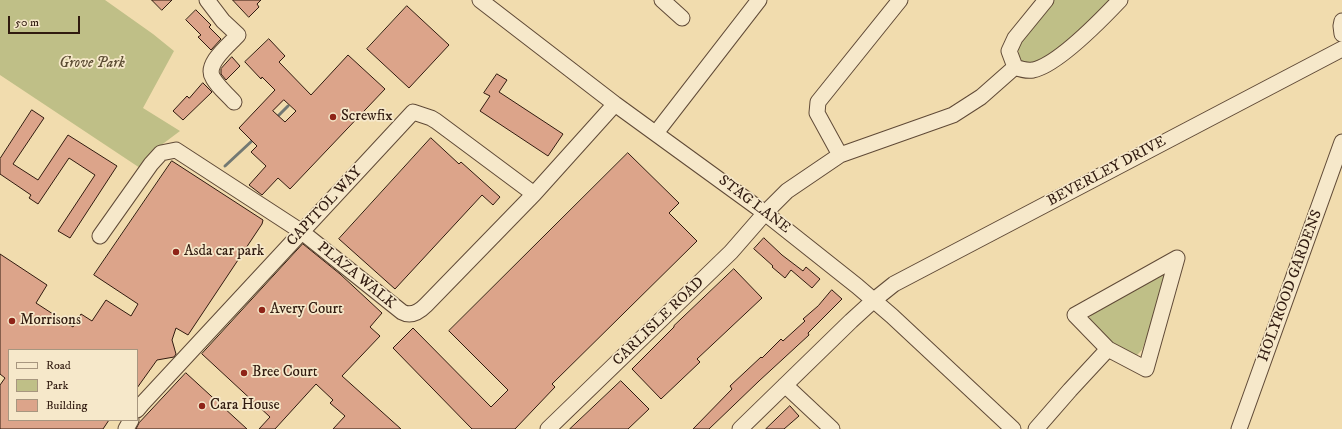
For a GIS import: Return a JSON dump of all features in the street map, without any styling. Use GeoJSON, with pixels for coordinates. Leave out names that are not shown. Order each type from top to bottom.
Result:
{"type":"FeatureCollection","features":[{"type":"Feature","properties":{"kind":"street"},"geometry":{"type":"LineString","coordinates":[[207,0],[223,21],[238,35],[216,58],[212,64],[211,72],[212,78],[234,102]]}},
{"type":"Feature","properties":{"kind":"street","name":"STAG LANE"},"geometry":{"type":"LineString","coordinates":[[480,0],[615,104],[766,213],[874,300],[1014,429]]}},
{"type":"Feature","properties":{"kind":"street"},"geometry":{"type":"LineString","coordinates":[[662,0],[682,18]]}},
{"type":"Feature","properties":{"kind":"street"},"geometry":{"type":"LineString","coordinates":[[656,133],[759,0]]}},
{"type":"Feature","properties":{"kind":"street"},"geometry":{"type":"LineString","coordinates":[[840,155],[817,113],[818,102],[900,0]]}},
{"type":"Feature","properties":{"kind":"street"},"geometry":{"type":"LineString","coordinates":[[1046,0],[1015,38],[1009,51],[1015,67],[1023,70],[1032,70],[1053,60],[1084,36],[1120,0]]}},
{"type":"Feature","properties":{"kind":"street"},"geometry":{"type":"LineString","coordinates":[[1342,22],[1342,34]]}},
{"type":"Feature","properties":{"kind":"street","name":"BEVERLEY DRIVE"},"geometry":{"type":"LineString","coordinates":[[740,429],[874,300],[894,284],[1342,49]]}},
{"type":"Feature","properties":{"kind":"street","name":"CARLISLE ROAD"},"geometry":{"type":"LineString","coordinates":[[548,429],[731,252],[787,191],[840,155],[953,115],[981,97],[1015,67]]}},
{"type":"Feature","properties":{"kind":"street","name":"PLAZA WALK"},"geometry":{"type":"LineString","coordinates":[[100,236],[151,164],[161,153],[176,150],[302,232],[397,309],[408,315],[418,312],[426,305],[534,194],[615,104]]}},
{"type":"Feature","properties":{"kind":"street","name":"CAPITOL WAY"},"geometry":{"type":"LineString","coordinates":[[138,409],[413,112],[436,121],[534,194]]}},
{"type":"Feature","properties":{"kind":"street","name":"HOLYROOD GARDENS"},"geometry":{"type":"LineString","coordinates":[[1239,429],[1342,142]]}},
{"type":"Feature","properties":{"kind":"street"},"geometry":{"type":"LineString","coordinates":[[1177,258],[1146,369],[1108,349],[1075,315],[1177,258]]}},
{"type":"Feature","properties":{"kind":"street"},"geometry":{"type":"LineString","coordinates":[[1036,429],[1108,349]]}},
{"type":"Feature","properties":{"kind":"street"},"geometry":{"type":"LineString","coordinates":[[785,385],[832,429]]}},
{"type":"Feature","properties":{"kind":"green space","name":"Grove Park"},"geometry":{"type":"Polygon","coordinates":[[[0,0],[105,0],[153,34],[174,51],[143,108],[180,131],[160,146],[140,168],[0,75],[0,0]]]}},
{"type":"Feature","properties":{"kind":"green space"},"geometry":{"type":"Polygon","coordinates":[[[1054,0],[1114,0],[1050,58],[1027,65],[1019,59],[1018,43],[1031,24],[1054,0]]]}},
{"type":"Feature","properties":{"kind":"green space"},"geometry":{"type":"Polygon","coordinates":[[[1168,272],[1169,275],[1142,350],[1136,356],[1105,339],[1089,319],[1094,309],[1168,272]]]}},
{"type":"Feature","properties":{"kind":"building"},"geometry":{"type":"Polygon","coordinates":[[[152,0],[172,0],[162,10],[152,0]]]}},
{"type":"Feature","properties":{"kind":"building"},"geometry":{"type":"Polygon","coordinates":[[[233,0],[261,0],[257,4],[259,7],[249,17],[233,0]]]}},
{"type":"Feature","properties":{"kind":"building"},"geometry":{"type":"Polygon","coordinates":[[[407,6],[449,45],[409,88],[367,49],[407,6]]]}},
{"type":"Feature","properties":{"kind":"building"},"geometry":{"type":"Polygon","coordinates":[[[196,10],[211,25],[209,27],[221,39],[211,50],[198,37],[201,35],[186,20],[196,10]]]}},
{"type":"Feature","properties":{"kind":"building"},"geometry":{"type":"Polygon","coordinates":[[[269,39],[285,56],[279,62],[311,95],[348,55],[385,89],[290,189],[278,178],[262,195],[249,185],[266,166],[251,152],[257,146],[239,128],[275,90],[262,77],[261,79],[245,62],[269,39]],[[284,100],[273,111],[285,122],[296,111],[284,100]]]}},
{"type":"Feature","properties":{"kind":"building"},"geometry":{"type":"Polygon","coordinates":[[[232,57],[240,66],[226,80],[221,74],[221,69],[232,57]]]}},
{"type":"Feature","properties":{"kind":"building"},"geometry":{"type":"Polygon","coordinates":[[[497,74],[507,80],[499,92],[563,134],[548,156],[480,111],[490,96],[484,93],[497,74]]]}},
{"type":"Feature","properties":{"kind":"building"},"geometry":{"type":"Polygon","coordinates":[[[203,83],[212,92],[183,120],[173,111],[187,96],[189,98],[203,83]]]}},
{"type":"Feature","properties":{"kind":"building"},"geometry":{"type":"Polygon","coordinates":[[[32,110],[44,118],[13,164],[38,180],[68,135],[117,166],[70,238],[58,231],[95,175],[69,158],[38,204],[29,198],[31,195],[0,174],[0,159],[32,110]]]}},
{"type":"Feature","properties":{"kind":"building"},"geometry":{"type":"Polygon","coordinates":[[[431,138],[459,164],[461,162],[500,197],[493,205],[482,195],[395,289],[339,239],[431,138]]]}},
{"type":"Feature","properties":{"kind":"building"},"geometry":{"type":"Polygon","coordinates":[[[628,153],[679,203],[669,213],[697,241],[552,384],[555,387],[515,429],[472,429],[393,348],[413,328],[491,407],[508,390],[449,331],[628,153]]]}},
{"type":"Feature","properties":{"kind":"building"},"geometry":{"type":"Polygon","coordinates":[[[172,161],[263,220],[262,224],[188,335],[176,328],[172,340],[176,354],[174,357],[157,360],[138,387],[138,349],[8,349],[8,421],[108,421],[103,429],[0,429],[0,385],[5,378],[0,374],[0,254],[47,285],[36,303],[73,327],[81,314],[92,321],[106,300],[131,316],[138,304],[94,275],[172,161]]]}},
{"type":"Feature","properties":{"kind":"building"},"geometry":{"type":"Polygon","coordinates":[[[764,238],[782,255],[803,271],[806,267],[820,279],[812,288],[791,270],[785,278],[754,249],[764,238]]]}},
{"type":"Feature","properties":{"kind":"building"},"geometry":{"type":"Polygon","coordinates":[[[303,244],[340,274],[382,313],[370,327],[380,336],[342,376],[401,429],[333,429],[345,416],[330,403],[333,400],[316,384],[275,429],[259,429],[270,417],[202,354],[303,244]]]}},
{"type":"Feature","properties":{"kind":"building"},"geometry":{"type":"Polygon","coordinates":[[[734,269],[762,298],[697,359],[700,362],[661,399],[632,369],[674,326],[734,269]]]}},
{"type":"Feature","properties":{"kind":"building"},"geometry":{"type":"Polygon","coordinates":[[[832,290],[842,299],[808,333],[809,335],[709,429],[693,429],[732,389],[730,386],[781,339],[783,341],[805,321],[803,319],[818,306],[832,290]]]}},
{"type":"Feature","properties":{"kind":"building"},"geometry":{"type":"Polygon","coordinates":[[[186,373],[247,429],[136,429],[139,423],[186,373]]]}},
{"type":"Feature","properties":{"kind":"building"},"geometry":{"type":"Polygon","coordinates":[[[621,381],[649,409],[628,429],[570,429],[621,381]]]}},
{"type":"Feature","properties":{"kind":"building"},"geometry":{"type":"Polygon","coordinates":[[[790,406],[799,416],[784,429],[766,429],[790,406]]]}},
{"type":"Feature","properties":{"kind":"waterway"},"geometry":{"type":"LineString","coordinates":[[275,119],[288,106]]}},
{"type":"Feature","properties":{"kind":"waterway"},"geometry":{"type":"LineString","coordinates":[[225,166],[254,139]]}},
{"type":"Feature","properties":{"kind":"place","name":"Screwfix"},"geometry":{"type":"Point","coordinates":[333,117]}},
{"type":"Feature","properties":{"kind":"place","name":"Asda car park"},"geometry":{"type":"Point","coordinates":[176,252]}},
{"type":"Feature","properties":{"kind":"place","name":"Avery Court"},"geometry":{"type":"Point","coordinates":[262,310]}},
{"type":"Feature","properties":{"kind":"place","name":"Morrisons"},"geometry":{"type":"Point","coordinates":[12,321]}},
{"type":"Feature","properties":{"kind":"place","name":"Bree Court"},"geometry":{"type":"Point","coordinates":[244,373]}},
{"type":"Feature","properties":{"kind":"place","name":"Cara House"},"geometry":{"type":"Point","coordinates":[202,406]}}]}
